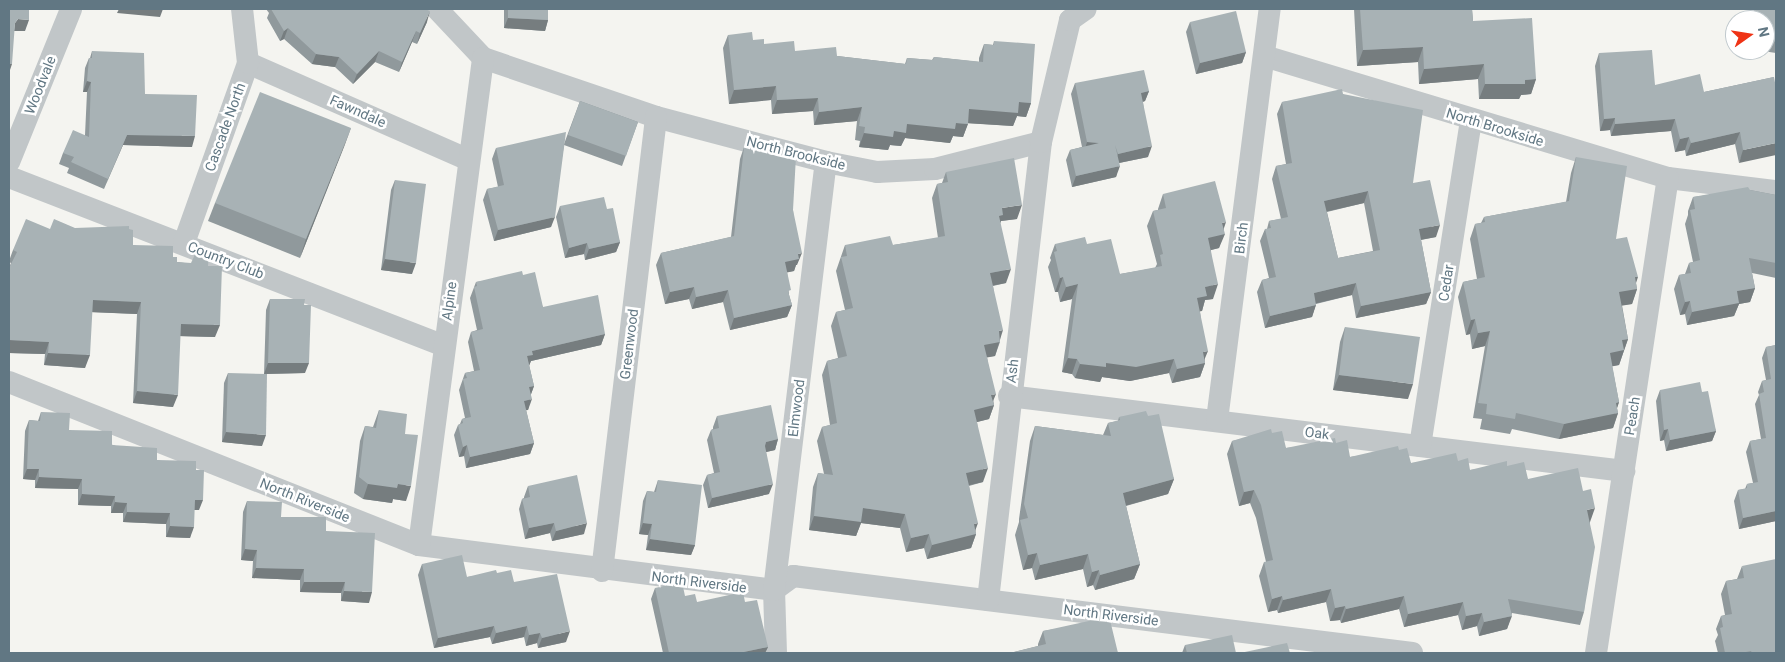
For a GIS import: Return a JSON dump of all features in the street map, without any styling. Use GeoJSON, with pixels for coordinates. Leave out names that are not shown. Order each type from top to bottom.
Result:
{"type":"FeatureCollection","features":[{"type":"Feature","properties":{"kind":"street","name":"Woodvale"},"geometry":{"type":"LineString","coordinates":[[9,162],[70,9]]}},
{"type":"Feature","properties":{"kind":"street","name":"Cascade North"},"geometry":{"type":"LineString","coordinates":[[184,243],[248,63],[242,9]]}},
{"type":"Feature","properties":{"kind":"street","name":"North Brookside"},"geometry":{"type":"LineString","coordinates":[[437,9],[482,58],[656,117],[826,162],[877,172],[935,169],[1041,142]]}},
{"type":"Feature","properties":{"kind":"street"},"geometry":{"type":"LineString","coordinates":[[1041,142],[1070,20],[1086,9]]}},
{"type":"Feature","properties":{"kind":"street"},"geometry":{"type":"LineString","coordinates":[[1264,56],[1270,9]]}},
{"type":"Feature","properties":{"kind":"street","name":"North Brookside"},"geometry":{"type":"LineString","coordinates":[[1264,56],[1668,178],[1776,191]]}},
{"type":"Feature","properties":{"kind":"street","name":"Birch"},"geometry":{"type":"LineString","coordinates":[[1217,420],[1264,56]]}},
{"type":"Feature","properties":{"kind":"street","name":"Alpine"},"geometry":{"type":"LineString","coordinates":[[419,545],[443,345],[482,58]]}},
{"type":"Feature","properties":{"kind":"street","name":"Fawndale"},"geometry":{"type":"LineString","coordinates":[[248,63],[467,160]]}},
{"type":"Feature","properties":{"kind":"street","name":"Greenwood"},"geometry":{"type":"LineString","coordinates":[[602,571],[656,117]]}},
{"type":"Feature","properties":{"kind":"street","name":"Cedar"},"geometry":{"type":"LineString","coordinates":[[1420,446],[1471,120]]}},
{"type":"Feature","properties":{"kind":"street","name":"Ash"},"geometry":{"type":"LineString","coordinates":[[988,600],[1009,396],[1041,142]]}},
{"type":"Feature","properties":{"kind":"street","name":"Elmwood"},"geometry":{"type":"LineString","coordinates":[[776,653],[774,590],[826,162]]}},
{"type":"Feature","properties":{"kind":"street","name":"Country Club"},"geometry":{"type":"LineString","coordinates":[[9,177],[184,243],[443,345]]}},
{"type":"Feature","properties":{"kind":"street","name":"Peach"},"geometry":{"type":"LineString","coordinates":[[1596,653],[1668,178]]}},
{"type":"Feature","properties":{"kind":"street","name":"North Riverside"},"geometry":{"type":"LineString","coordinates":[[9,382],[419,545],[602,571],[774,590],[793,576],[1412,653]]}},
{"type":"Feature","properties":{"kind":"street","name":"Oak"},"geometry":{"type":"LineString","coordinates":[[1009,396],[1624,471]]}},
{"type":"Feature","properties":{"kind":"building"},"geometry":{"type":"Polygon","coordinates":[[[9,9],[29,9],[29,20],[18,19],[15,23],[12,64],[9,64],[9,9]]]}},
{"type":"Feature","properties":{"kind":"building"},"geometry":{"type":"Polygon","coordinates":[[[271,9],[425,9],[430,11],[420,33],[416,31],[402,62],[379,51],[357,74],[339,57],[316,54],[288,28],[284,31],[271,9]]]}},
{"type":"Feature","properties":{"kind":"building"},"geometry":{"type":"Polygon","coordinates":[[[508,9],[548,9],[548,20],[508,18],[508,9]]]}},
{"type":"Feature","properties":{"kind":"building"},"geometry":{"type":"Polygon","coordinates":[[[1360,9],[1472,9],[1473,21],[1532,18],[1536,79],[1525,80],[1525,84],[1485,84],[1484,64],[1424,69],[1423,47],[1363,50],[1360,9]]]}},
{"type":"Feature","properties":{"kind":"building"},"geometry":{"type":"Polygon","coordinates":[[[1776,9],[1776,42],[1775,10],[1755,10],[1776,9]]]}},
{"type":"Feature","properties":{"kind":"building"},"geometry":{"type":"Polygon","coordinates":[[[1236,11],[1246,52],[1200,63],[1190,22],[1236,11]]]}},
{"type":"Feature","properties":{"kind":"building"},"geometry":{"type":"Polygon","coordinates":[[[752,32],[753,40],[764,39],[764,44],[794,41],[795,51],[836,47],[837,56],[906,64],[907,58],[933,60],[934,57],[983,62],[984,44],[994,45],[994,41],[1035,44],[1031,103],[1019,102],[1018,113],[969,109],[968,124],[956,123],[955,129],[907,124],[906,133],[894,131],[893,137],[864,133],[865,127],[859,126],[862,107],[819,112],[818,98],[777,100],[776,86],[734,90],[728,35],[752,32]]]}},
{"type":"Feature","properties":{"kind":"building"},"geometry":{"type":"Polygon","coordinates":[[[1652,50],[1655,85],[1700,74],[1704,92],[1774,77],[1776,88],[1776,143],[1743,150],[1740,132],[1691,143],[1689,137],[1680,139],[1675,119],[1615,124],[1615,118],[1604,119],[1599,53],[1652,50]]]}},
{"type":"Feature","properties":{"kind":"building"},"geometry":{"type":"Polygon","coordinates":[[[92,51],[144,53],[145,94],[197,95],[195,136],[127,135],[108,179],[71,162],[74,157],[63,153],[73,130],[89,137],[91,82],[87,81],[89,58],[92,58],[92,51]]]}},
{"type":"Feature","properties":{"kind":"building"},"geometry":{"type":"Polygon","coordinates":[[[1144,70],[1149,91],[1141,93],[1152,146],[1118,154],[1115,145],[1120,166],[1076,176],[1070,150],[1099,143],[1087,142],[1075,83],[1144,70]]]}},
{"type":"Feature","properties":{"kind":"building"},"geometry":{"type":"Polygon","coordinates":[[[1342,89],[1343,94],[1423,110],[1413,183],[1430,180],[1440,225],[1419,229],[1431,292],[1361,306],[1356,283],[1314,293],[1316,305],[1270,316],[1262,280],[1276,277],[1265,229],[1271,228],[1269,221],[1288,217],[1276,166],[1292,163],[1282,102],[1342,89]],[[1368,191],[1324,201],[1338,258],[1380,250],[1368,191]]]}},
{"type":"Feature","properties":{"kind":"building"},"geometry":{"type":"Polygon","coordinates":[[[260,92],[351,128],[306,239],[215,203],[260,92]]]}},
{"type":"Feature","properties":{"kind":"building"},"geometry":{"type":"Polygon","coordinates":[[[580,101],[638,122],[626,156],[568,135],[580,101]]]}},
{"type":"Feature","properties":{"kind":"building"},"geometry":{"type":"Polygon","coordinates":[[[566,132],[555,217],[498,230],[487,189],[504,185],[496,148],[566,132]]]}},
{"type":"Feature","properties":{"kind":"building"},"geometry":{"type":"Polygon","coordinates":[[[744,147],[796,156],[793,210],[802,253],[798,254],[799,259],[785,262],[791,290],[788,291],[792,305],[734,318],[728,290],[696,297],[694,287],[670,292],[661,253],[734,236],[744,147]]]}},
{"type":"Feature","properties":{"kind":"building"},"geometry":{"type":"Polygon","coordinates":[[[1576,157],[1627,166],[1616,239],[1627,237],[1638,277],[1635,277],[1637,289],[1619,292],[1628,339],[1622,340],[1624,350],[1610,353],[1619,402],[1616,403],[1618,413],[1564,424],[1516,413],[1515,419],[1486,414],[1487,404],[1478,403],[1490,331],[1478,333],[1475,319],[1471,320],[1463,282],[1485,277],[1475,224],[1485,222],[1484,217],[1569,201],[1576,157]]]}},
{"type":"Feature","properties":{"kind":"building"},"geometry":{"type":"Polygon","coordinates":[[[1014,158],[1022,205],[1002,208],[1003,215],[999,216],[1011,269],[990,273],[1003,330],[999,331],[1000,342],[984,345],[996,394],[991,395],[994,405],[974,410],[988,468],[966,473],[978,523],[974,524],[976,534],[932,545],[929,534],[911,538],[905,514],[863,508],[861,522],[814,516],[818,473],[833,475],[822,427],[837,423],[827,361],[847,356],[836,312],[853,308],[841,257],[847,256],[845,245],[890,236],[893,245],[945,236],[937,184],[948,182],[946,172],[1014,158]]]}},
{"type":"Feature","properties":{"kind":"building"},"geometry":{"type":"Polygon","coordinates":[[[395,180],[426,184],[416,263],[385,259],[395,180]]]}},
{"type":"Feature","properties":{"kind":"building"},"geometry":{"type":"Polygon","coordinates":[[[1215,181],[1226,222],[1222,223],[1225,234],[1208,238],[1218,284],[1205,287],[1207,296],[1197,298],[1208,351],[1203,352],[1205,363],[1177,369],[1174,359],[1136,367],[1106,363],[1106,367],[1080,364],[1077,359],[1068,358],[1078,284],[1066,287],[1063,277],[1060,278],[1054,252],[1057,251],[1055,244],[1085,237],[1087,244],[1111,239],[1120,274],[1162,266],[1160,255],[1163,254],[1153,211],[1166,208],[1163,194],[1215,181]]]}},
{"type":"Feature","properties":{"kind":"building"},"geometry":{"type":"Polygon","coordinates":[[[1748,187],[1750,190],[1776,195],[1776,263],[1749,258],[1755,288],[1737,291],[1739,303],[1692,312],[1690,301],[1685,302],[1679,275],[1691,273],[1689,263],[1700,260],[1690,210],[1695,209],[1693,197],[1748,187]]]}},
{"type":"Feature","properties":{"kind":"building"},"geometry":{"type":"Polygon","coordinates":[[[604,197],[607,209],[613,208],[620,242],[589,249],[587,243],[569,248],[560,206],[604,197]]]}},
{"type":"Feature","properties":{"kind":"building"},"geometry":{"type":"Polygon","coordinates":[[[26,219],[50,229],[54,219],[75,228],[129,226],[129,229],[133,230],[133,245],[173,246],[173,257],[177,257],[177,262],[191,263],[197,250],[209,255],[208,266],[222,266],[220,325],[181,324],[178,395],[137,391],[141,302],[93,300],[90,355],[48,353],[49,342],[9,340],[9,268],[17,252],[13,250],[26,219]]]}},
{"type":"Feature","properties":{"kind":"building"},"geometry":{"type":"Polygon","coordinates":[[[522,271],[523,275],[535,272],[543,307],[598,295],[605,334],[532,351],[533,355],[527,356],[534,386],[529,387],[532,399],[524,401],[534,443],[470,457],[467,445],[463,447],[458,425],[463,423],[462,419],[471,417],[463,379],[467,378],[465,373],[480,370],[471,332],[483,329],[474,287],[477,286],[476,282],[522,271]]]}},
{"type":"Feature","properties":{"kind":"building"},"geometry":{"type":"Polygon","coordinates":[[[270,299],[305,299],[304,305],[311,305],[309,363],[268,363],[270,299]]]}},
{"type":"Feature","properties":{"kind":"building"},"geometry":{"type":"Polygon","coordinates":[[[1345,327],[1420,337],[1413,384],[1339,375],[1345,327]]]}},
{"type":"Feature","properties":{"kind":"building"},"geometry":{"type":"Polygon","coordinates":[[[1776,345],[1776,511],[1743,518],[1738,490],[1747,488],[1747,484],[1758,482],[1750,441],[1766,438],[1759,394],[1764,392],[1762,381],[1771,379],[1766,347],[1776,345]]]}},
{"type":"Feature","properties":{"kind":"building"},"geometry":{"type":"Polygon","coordinates":[[[228,373],[267,374],[266,435],[226,432],[228,373]]]}},
{"type":"Feature","properties":{"kind":"building"},"geometry":{"type":"Polygon","coordinates":[[[1700,382],[1702,392],[1708,391],[1716,431],[1670,440],[1668,429],[1664,430],[1660,390],[1700,382]]]}},
{"type":"Feature","properties":{"kind":"building"},"geometry":{"type":"Polygon","coordinates":[[[771,405],[778,439],[766,442],[765,446],[773,484],[712,498],[707,475],[720,472],[711,430],[719,428],[717,416],[771,405]]]}},
{"type":"Feature","properties":{"kind":"building"},"geometry":{"type":"Polygon","coordinates":[[[379,410],[407,414],[405,434],[418,435],[411,486],[398,484],[397,488],[368,484],[359,477],[365,426],[376,428],[379,410]]]}},
{"type":"Feature","properties":{"kind":"building"},"geometry":{"type":"Polygon","coordinates":[[[1146,411],[1148,416],[1159,414],[1174,479],[1123,493],[1140,564],[1100,575],[1099,570],[1092,572],[1088,554],[1040,565],[1037,553],[1028,555],[1020,520],[1028,518],[1024,504],[1035,426],[1111,436],[1108,423],[1120,420],[1119,417],[1146,411]]]}},
{"type":"Feature","properties":{"kind":"building"},"geometry":{"type":"Polygon","coordinates":[[[41,412],[70,413],[69,430],[112,431],[112,445],[157,448],[157,460],[196,461],[196,470],[204,470],[203,500],[195,500],[194,527],[170,526],[170,513],[127,512],[127,503],[115,502],[115,496],[82,494],[82,479],[39,477],[39,469],[27,469],[29,420],[40,421],[41,412]]]}},
{"type":"Feature","properties":{"kind":"building"},"geometry":{"type":"Polygon","coordinates":[[[1271,429],[1272,433],[1282,431],[1286,448],[1335,438],[1336,443],[1347,440],[1350,457],[1398,446],[1399,450],[1407,448],[1411,463],[1456,453],[1458,461],[1468,458],[1470,470],[1507,461],[1507,466],[1524,462],[1528,479],[1578,468],[1583,491],[1591,489],[1595,508],[1587,510],[1595,547],[1584,612],[1508,599],[1512,616],[1484,622],[1482,613],[1466,616],[1463,602],[1408,614],[1404,596],[1346,609],[1345,606],[1335,608],[1331,589],[1283,600],[1282,596],[1272,599],[1264,562],[1273,560],[1261,505],[1254,490],[1244,492],[1232,441],[1271,429]]]}},
{"type":"Feature","properties":{"kind":"building"},"geometry":{"type":"Polygon","coordinates":[[[577,475],[587,523],[556,531],[554,523],[529,528],[522,499],[530,497],[528,486],[577,475]]]}},
{"type":"Feature","properties":{"kind":"building"},"geometry":{"type":"Polygon","coordinates":[[[658,480],[702,485],[695,545],[650,539],[652,524],[643,523],[647,491],[656,492],[658,480]]]}},
{"type":"Feature","properties":{"kind":"building"},"geometry":{"type":"Polygon","coordinates":[[[247,501],[282,502],[281,517],[326,517],[326,531],[375,533],[372,592],[344,591],[345,582],[304,582],[304,569],[256,568],[257,550],[245,549],[247,501]]]}},
{"type":"Feature","properties":{"kind":"building"},"geometry":{"type":"Polygon","coordinates":[[[462,555],[467,577],[496,570],[497,573],[511,570],[514,582],[557,574],[570,631],[542,638],[540,633],[529,635],[527,626],[496,633],[494,626],[438,638],[422,564],[462,555]]]}},
{"type":"Feature","properties":{"kind":"building"},"geometry":{"type":"Polygon","coordinates":[[[1776,559],[1776,653],[1752,653],[1751,651],[1725,653],[1720,628],[1723,627],[1721,616],[1732,614],[1726,581],[1744,578],[1742,566],[1776,559]]]}},
{"type":"Feature","properties":{"kind":"building"},"geometry":{"type":"Polygon","coordinates":[[[682,582],[685,596],[695,594],[697,602],[743,592],[745,602],[757,600],[768,647],[739,653],[669,653],[655,588],[682,582]]]}},
{"type":"Feature","properties":{"kind":"building"},"geometry":{"type":"Polygon","coordinates":[[[1098,619],[1099,622],[1110,620],[1118,653],[1014,652],[1046,644],[1043,631],[1098,619]]]}},
{"type":"Feature","properties":{"kind":"building"},"geometry":{"type":"Polygon","coordinates":[[[1232,635],[1236,653],[1187,653],[1185,645],[1232,635]]]}},
{"type":"Feature","properties":{"kind":"building"},"geometry":{"type":"Polygon","coordinates":[[[1287,643],[1290,653],[1240,653],[1287,643]]]}}]}
